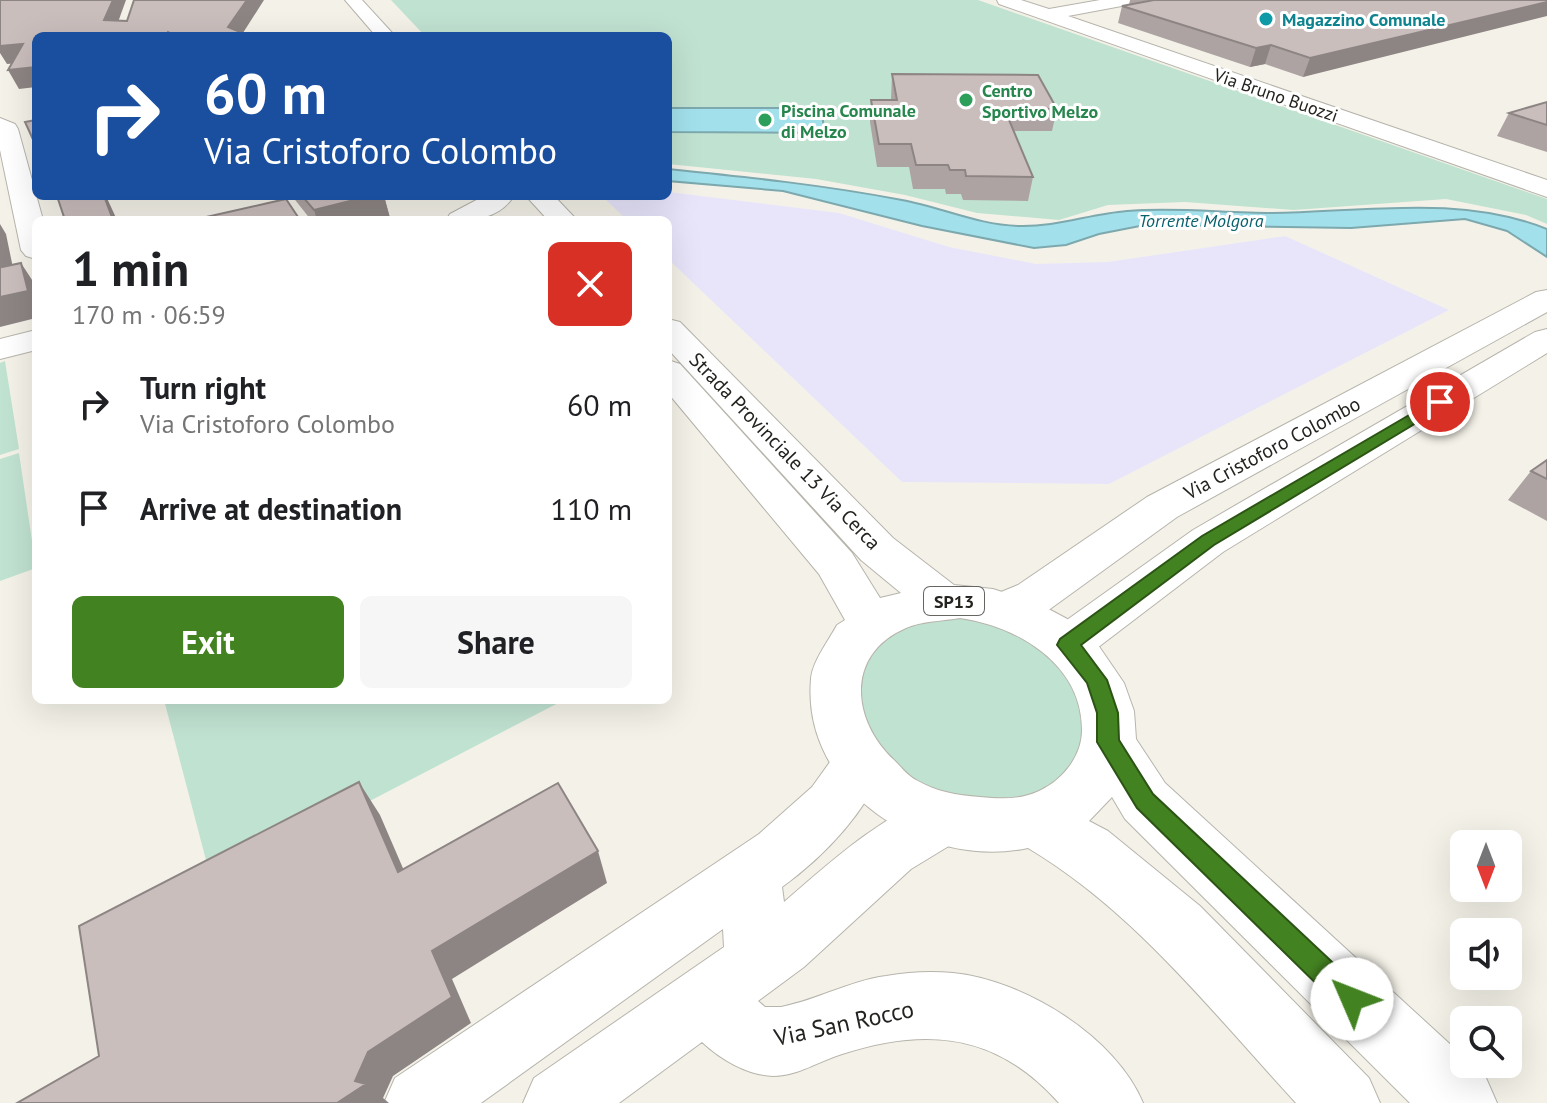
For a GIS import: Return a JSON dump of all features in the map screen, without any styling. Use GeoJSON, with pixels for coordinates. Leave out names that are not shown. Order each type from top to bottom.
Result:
{"type":"FeatureCollection","features":[{"type":"Feature","properties":{"kind":"street"},"geometry":{"type":"LineString","coordinates":[[353,0],[382,32]]}},
{"type":"Feature","properties":{"kind":"street","name":"Via Bruno Buozzi"},"geometry":{"type":"LineString","coordinates":[[1005,0],[1547,189]]}},
{"type":"Feature","properties":{"kind":"street"},"geometry":{"type":"LineString","coordinates":[[1047,15],[1127,0]]}},
{"type":"Feature","properties":{"kind":"street"},"geometry":{"type":"LineString","coordinates":[[10,123],[32,230]]}},
{"type":"Feature","properties":{"kind":"street"},"geometry":{"type":"LineString","coordinates":[[468,216],[496,200]]}},
{"type":"Feature","properties":{"kind":"street"},"geometry":{"type":"LineString","coordinates":[[543,200],[559,216]]}},
{"type":"Feature","properties":{"kind":"street","name":"Via Cristoforo Colombo"},"geometry":{"type":"LineString","coordinates":[[1006,610],[1034,597],[1162,507],[1547,299]]}},
{"type":"Feature","properties":{"kind":"street","name":"Strada Provinciale 13 Via Cerca"},"geometry":{"type":"LineString","coordinates":[[672,333],[877,549],[943,601]]}},
{"type":"Feature","properties":{"kind":"street","name":"Via Cristoforo Colombo"},"geometry":{"type":"LineString","coordinates":[[1067,645],[1208,541],[1547,339]]}},
{"type":"Feature","properties":{"kind":"street"},"geometry":{"type":"LineString","coordinates":[[0,349],[32,341]]}},
{"type":"Feature","properties":{"kind":"street","name":"Strada Provinciale 13 Via Cerca"},"geometry":{"type":"LineString","coordinates":[[672,376],[836,564],[871,624]]}},
{"type":"Feature","properties":{"kind":"street","name":"SP13"},"geometry":{"type":"LineString","coordinates":[[943,601],[983,603],[1006,610],[1048,630],[1085,664],[1101,690],[1107,713],[1108,742],[1106,759],[1097,777],[1080,797],[1064,809],[1036,822],[985,828],[942,819],[899,800],[871,779],[859,765],[837,726],[835,679],[844,654],[871,624],[904,608],[943,601]]}},
{"type":"Feature","properties":{"kind":"street","name":"SP13"},"geometry":{"type":"LineString","coordinates":[[1108,742],[1145,801],[1461,1103]]}},
{"type":"Feature","properties":{"kind":"street"},"geometry":{"type":"LineString","coordinates":[[420,1103],[780,854],[817,821],[859,765]]}},
{"type":"Feature","properties":{"kind":"street"},"geometry":{"type":"LineString","coordinates":[[559,1103],[807,926],[890,849],[942,819]]}},
{"type":"Feature","properties":{"kind":"street"},"geometry":{"type":"LineString","coordinates":[[1036,822],[1087,851],[1178,928],[1344,1103]]}},
{"type":"Feature","properties":{"kind":"street"},"geometry":{"type":"LineString","coordinates":[[732,981],[751,874]]}},
{"type":"Feature","properties":{"kind":"street","name":"Via San Rocco"},"geometry":{"type":"LineString","coordinates":[[732,981],[748,1036],[779,1042],[859,1014],[933,1005],[981,1010],[1023,1029],[1065,1059],[1107,1103]]}},
{"type":"Feature","properties":{"kind":"shaded area"},"geometry":{"type":"Polygon","coordinates":[[[672,192],[839,213],[949,247],[1036,264],[1108,262],[1285,236],[1449,310],[1109,484],[902,482],[672,263],[672,216],[623,216],[606,200],[672,200],[672,192]]]}},
{"type":"Feature","properties":{"kind":"green space","name":"Centro Sportivo Melzo"},"geometry":{"type":"Polygon","coordinates":[[[391,0],[978,0],[1547,199],[1547,224],[1526,215],[1446,199],[1294,210],[1185,202],[1108,205],[1059,220],[977,213],[905,195],[816,179],[672,164],[672,32],[421,32],[391,0]]]}},
{"type":"Feature","properties":{"kind":"green space"},"geometry":{"type":"Polygon","coordinates":[[[5,361],[19,449],[0,455],[0,363],[5,361]]]}},
{"type":"Feature","properties":{"kind":"green space"},"geometry":{"type":"Polygon","coordinates":[[[19,453],[32,541],[32,569],[0,581],[0,459],[19,453]]]}},
{"type":"Feature","properties":{"kind":"green space"},"geometry":{"type":"Polygon","coordinates":[[[937,614],[1004,624],[1060,663],[1078,691],[1086,721],[1082,751],[1067,776],[1043,795],[976,808],[878,764],[849,682],[879,635],[937,614]]]}},
{"type":"Feature","properties":{"kind":"green space"},"geometry":{"type":"Polygon","coordinates":[[[165,704],[556,704],[212,883],[165,704]]]}},
{"type":"Feature","properties":{"kind":"water","name":"Piscina Comunale di Melzo"},"geometry":{"type":"Polygon","coordinates":[[[672,108],[822,108],[824,133],[672,132],[672,108]]]}},
{"type":"Feature","properties":{"kind":"water","name":"Torrente Molgora"},"geometry":{"type":"Polygon","coordinates":[[[672,169],[873,195],[1019,226],[1145,210],[1272,213],[1446,208],[1514,218],[1547,229],[1547,257],[1507,231],[1465,219],[1351,228],[1145,225],[1099,234],[1066,245],[1034,248],[922,226],[783,191],[672,181],[672,169]]]}},
{"type":"Feature","properties":{"kind":"building"},"geometry":{"type":"Polygon","coordinates":[[[0,0],[113,0],[104,20],[127,21],[134,0],[247,0],[228,27],[240,32],[32,32],[32,67],[8,70],[23,44],[0,46],[0,0]]]}},
{"type":"Feature","properties":{"kind":"building"},"geometry":{"type":"Polygon","coordinates":[[[1154,0],[1547,2],[1310,58],[1271,45],[1256,48],[1122,6],[1154,0]]]}},
{"type":"Feature","properties":{"kind":"building"},"geometry":{"type":"Polygon","coordinates":[[[892,74],[1038,75],[1057,109],[1004,108],[1033,177],[966,176],[965,170],[950,170],[948,165],[916,165],[911,144],[879,144],[871,100],[897,100],[892,74]]]}},
{"type":"Feature","properties":{"kind":"building"},"geometry":{"type":"Polygon","coordinates":[[[1547,102],[1547,125],[1509,113],[1547,102]]]}},
{"type":"Feature","properties":{"kind":"building"},"geometry":{"type":"Polygon","coordinates":[[[32,121],[32,137],[25,122],[32,121]]]}},
{"type":"Feature","properties":{"kind":"building"},"geometry":{"type":"Polygon","coordinates":[[[58,200],[106,200],[112,216],[64,216],[58,200]]]}},
{"type":"Feature","properties":{"kind":"building"},"geometry":{"type":"Polygon","coordinates":[[[287,200],[297,216],[211,216],[287,200]]]}},
{"type":"Feature","properties":{"kind":"building"},"geometry":{"type":"Polygon","coordinates":[[[305,200],[354,200],[314,210],[305,200]]]}},
{"type":"Feature","properties":{"kind":"building"},"geometry":{"type":"Polygon","coordinates":[[[0,256],[2,267],[21,263],[28,291],[0,297],[0,256]]]}},
{"type":"Feature","properties":{"kind":"building"},"geometry":{"type":"Polygon","coordinates":[[[1547,460],[1547,479],[1531,471],[1547,460]]]}},
{"type":"Feature","properties":{"kind":"building"},"geometry":{"type":"Polygon","coordinates":[[[359,782],[398,872],[558,783],[598,851],[432,951],[452,997],[368,1052],[355,1081],[366,1084],[337,1103],[17,1103],[99,1056],[79,926],[359,782]]]}},
{"type":"Feature","properties":{"kind":"place","name":"Magazzino Comunale"},"geometry":{"type":"Point","coordinates":[1266,19]}},
{"type":"Feature","properties":{"kind":"place","name":"Centro Sportivo Melzo"},"geometry":{"type":"Point","coordinates":[966,100]}},
{"type":"Feature","properties":{"kind":"place","name":"Piscina Comunale di Melzo"},"geometry":{"type":"Point","coordinates":[765,120]}},
{"type":"Feature","properties":{"kind":"route"},"geometry":{"type":"LineString","coordinates":[[1352,999],[1145,801],[1108,742],[1107,713],[1101,690],[1091,671],[1067,645],[1208,541],[1440,402]]}}]}
